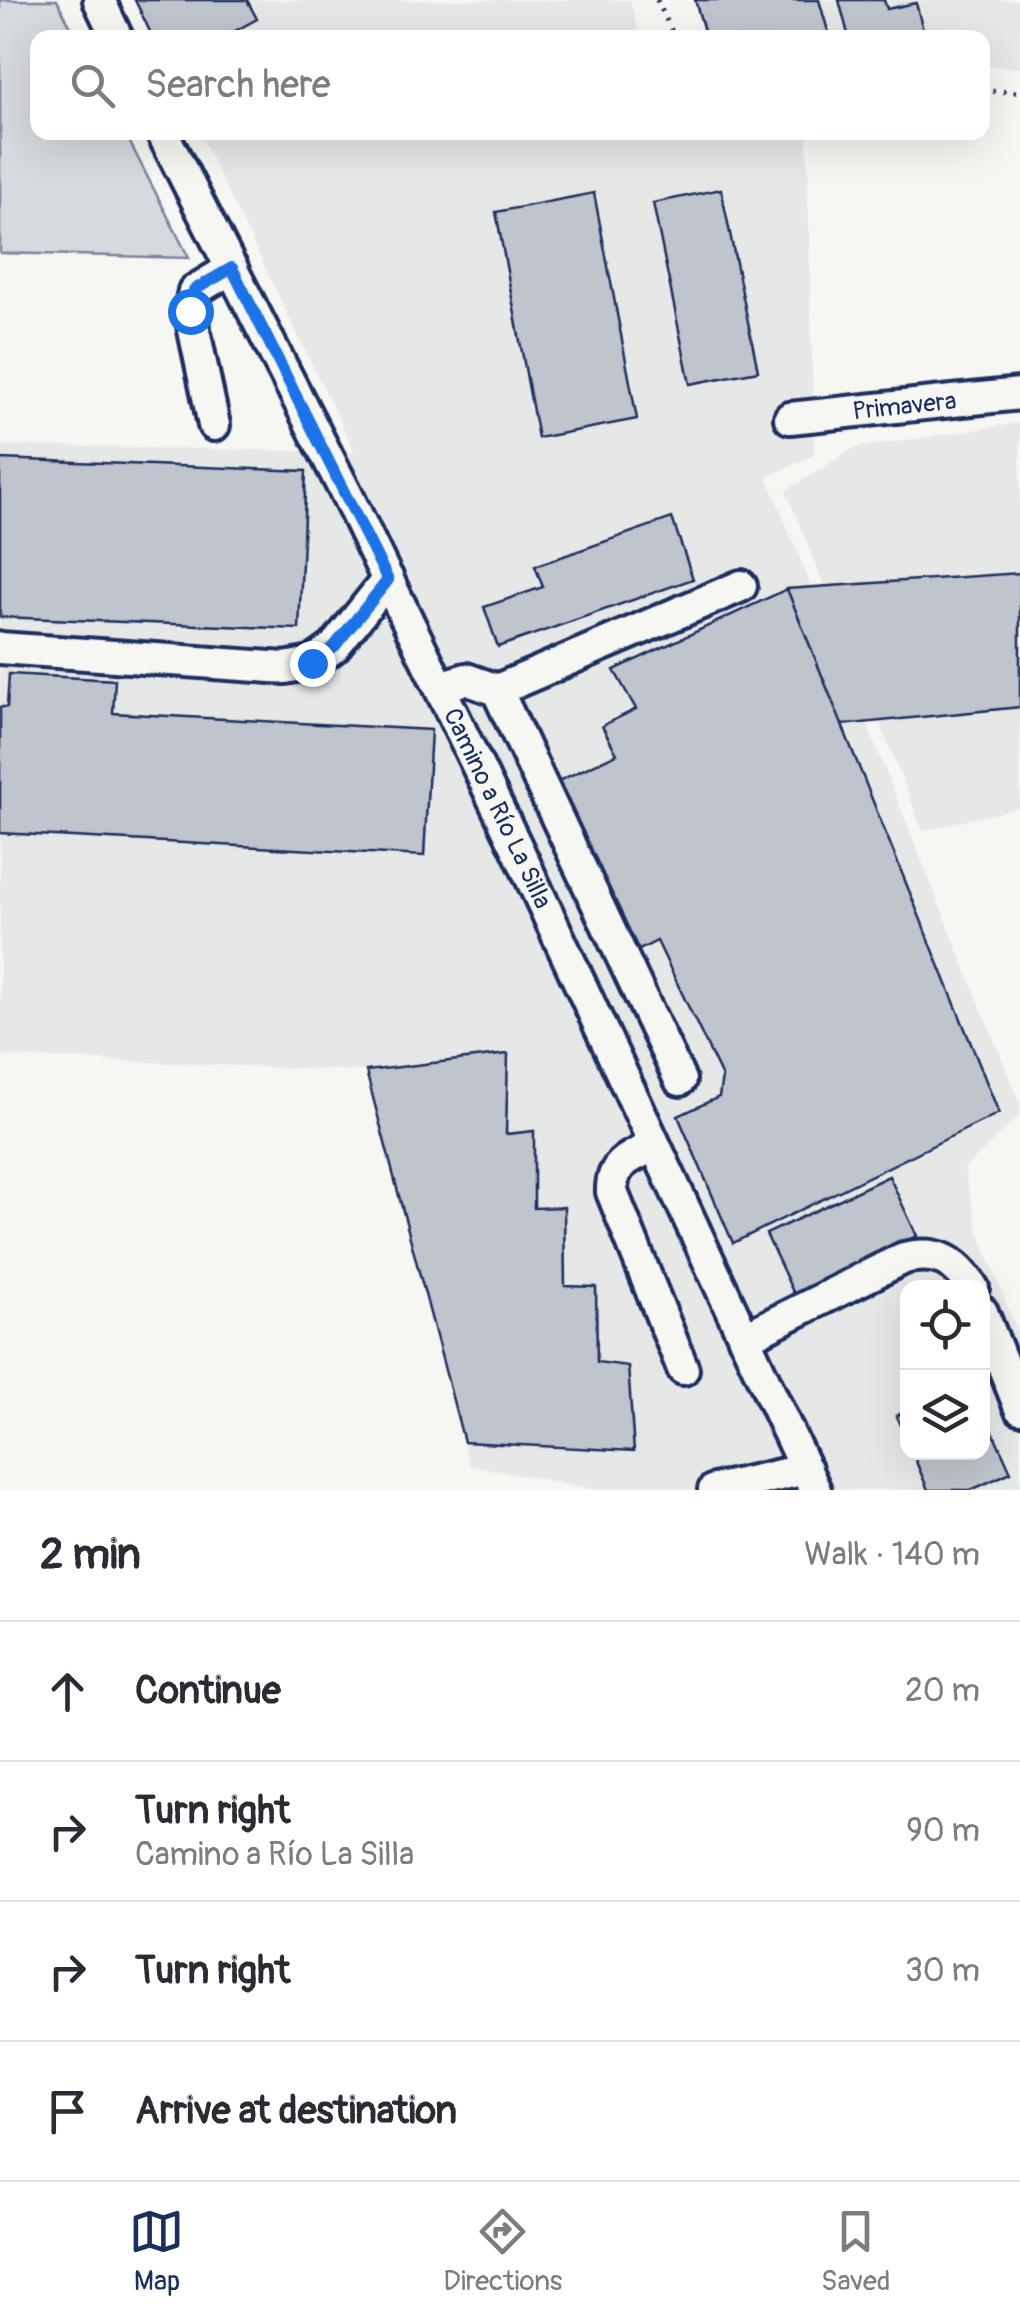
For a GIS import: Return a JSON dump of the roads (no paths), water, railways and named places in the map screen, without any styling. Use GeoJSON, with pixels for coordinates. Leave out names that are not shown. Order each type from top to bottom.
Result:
{"type":"FeatureCollection","features":[{"type":"Feature","properties":{"kind":"lane"},"geometry":{"type":"LineString","coordinates":[[99,0],[113,30]]}},
{"type":"Feature","properties":{"kind":"lane","name":"Camino a Río La Silla"},"geometry":{"type":"LineString","coordinates":[[166,140],[440,687],[810,1480]]}},
{"type":"Feature","properties":{"kind":"lane"},"geometry":{"type":"LineString","coordinates":[[214,425],[190,311],[194,290],[232,268]]}},
{"type":"Feature","properties":{"kind":"lane","name":"Primavera"},"geometry":{"type":"LineString","coordinates":[[790,418],[1020,394]]}},
{"type":"Feature","properties":{"kind":"lane"},"geometry":{"type":"LineString","coordinates":[[0,648],[285,668],[312,663],[334,647],[388,580]]}},
{"type":"Feature","properties":{"kind":"lane"},"geometry":{"type":"LineString","coordinates":[[440,687],[466,679],[497,690],[741,586]]}},
{"type":"Feature","properties":{"kind":"lane"},"geometry":{"type":"LineString","coordinates":[[497,690],[680,1080]]}},
{"type":"Feature","properties":{"kind":"lane"},"geometry":{"type":"LineString","coordinates":[[654,1146],[618,1164],[612,1192],[683,1369]]}},
{"type":"Feature","properties":{"kind":"lane"},"geometry":{"type":"LineString","coordinates":[[744,1338],[904,1258],[939,1254],[962,1270],[968,1280]]}},
{"type":"Feature","properties":{"kind":"lane"},"geometry":{"type":"LineString","coordinates":[[990,1332],[1020,1408]]}},
{"type":"Feature","properties":{"kind":"lane"},"geometry":{"type":"LineString","coordinates":[[714,1490],[810,1480]]}}]}
